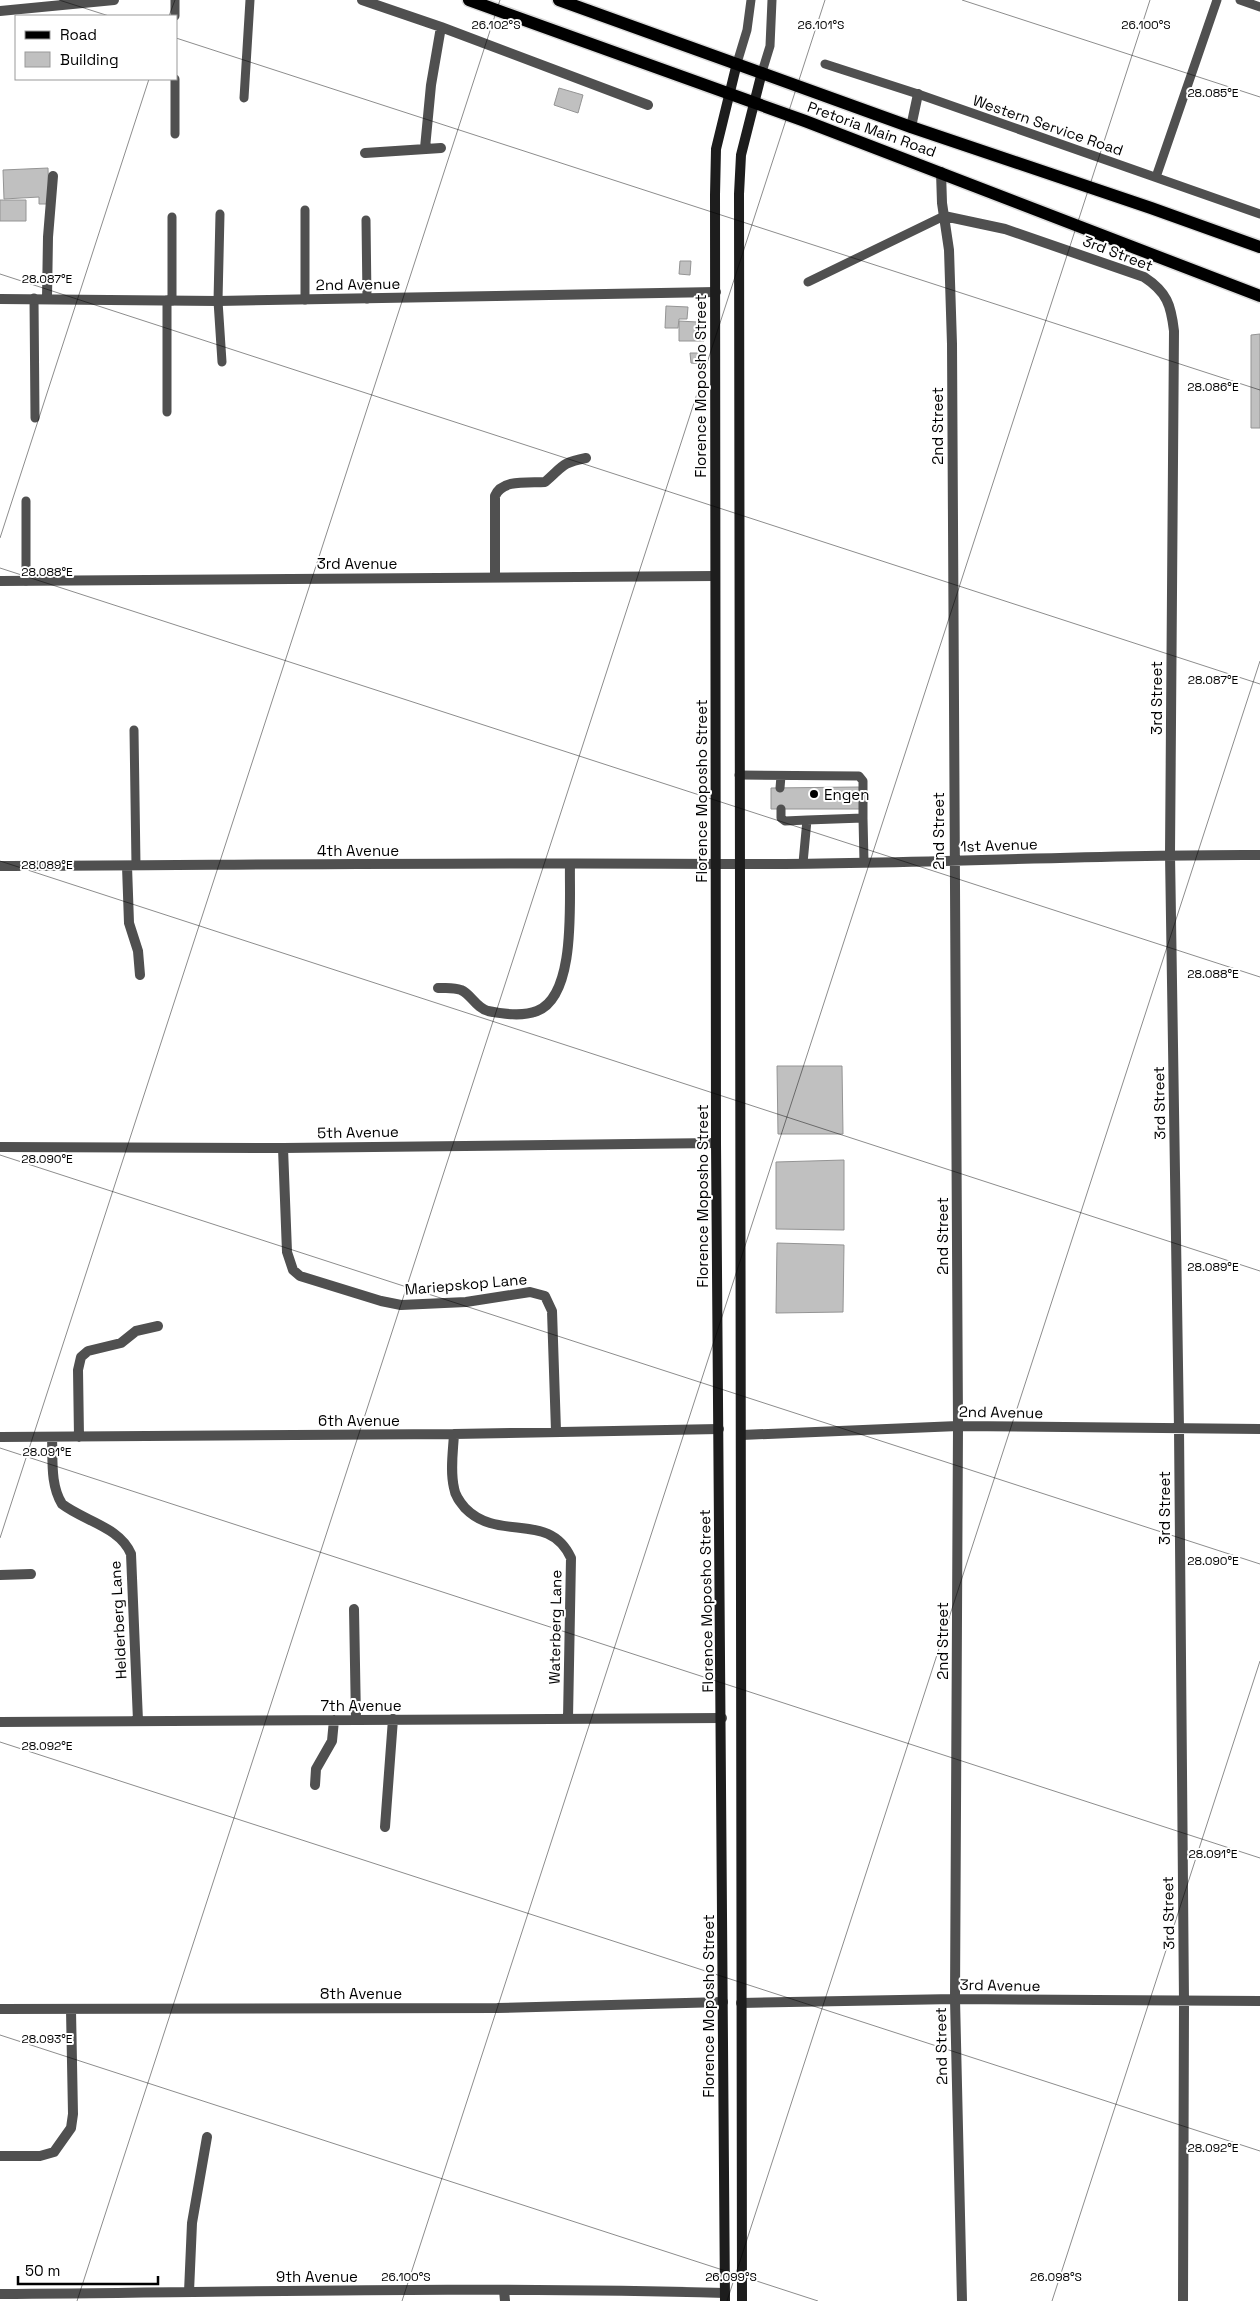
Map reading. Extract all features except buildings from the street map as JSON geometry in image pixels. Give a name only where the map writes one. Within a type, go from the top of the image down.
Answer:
[{"type":"main road","name":"Pretoria Main Road","points":[[469,0],[730,93],[941,172],[1260,296]]},
{"type":"main road","name":"Pretoria Main Road","points":[[559,0],[911,127],[1260,247]]},
{"type":"street","points":[[0,11],[114,0]]},
{"type":"street","points":[[362,0],[441,27],[648,105]]},
{"type":"street","points":[[425,148],[431,85],[441,27]]},
{"type":"street","name":"Florence Moposho Street","points":[[725,2297],[722,1718],[716,1143],[716,150],[736,63]]},
{"type":"street","points":[[742,2301],[739,194],[741,155],[762,72]]},
{"type":"street","points":[[911,127],[918,94]]},
{"type":"street","points":[[365,153],[442,148]]},
{"type":"street","name":"2nd Street","points":[[941,172],[944,216],[949,250],[952,344],[958,1426],[955,1999],[962,2301]]},
{"type":"street","points":[[47,298],[48,237],[53,176]]},
{"type":"street","name":"3rd Street","points":[[944,216],[1005,229],[1144,277],[1157,285],[1167,299],[1174,331],[1170,854],[1184,2002],[1183,2301]]},
{"type":"street","name":"2nd Avenue","points":[[0,299],[218,301],[716,292]]},
{"type":"street","points":[[495,578],[495,496],[498,490],[505,484],[545,482],[558,468],[568,461],[586,458]]},
{"type":"street","name":"3rd Avenue","points":[[0,581],[715,576]]},
{"type":"street","name":"1st Avenue","points":[[716,863],[954,861],[1170,854],[1260,855]]},
{"type":"street","name":"4th Avenue","points":[[0,866],[716,863]]},
{"type":"street","points":[[438,988],[463,991],[485,1010],[522,1015],[539,1011],[558,989],[568,958],[570,864]]},
{"type":"street","points":[[132,866],[129,923],[138,951],[140,975]]},
{"type":"street","name":"5th Avenue","points":[[0,1147],[283,1148],[716,1143]]},
{"type":"street","name":"Mariepskop Lane","points":[[283,1148],[287,1252],[293,1270],[300,1276],[381,1301],[401,1305],[466,1302],[530,1292],[545,1296],[552,1311],[556,1431]]},
{"type":"street","points":[[80,1437],[78,1370],[81,1357],[88,1351],[121,1343],[136,1331],[158,1326]]},
{"type":"street","name":"2nd Avenue","points":[[742,1435],[958,1426],[1260,1429]]},
{"type":"street","name":"6th Avenue","points":[[0,1437],[454,1434],[719,1429]]},
{"type":"street","name":"Waterberg Lane","points":[[454,1434],[452,1478],[454,1491],[467,1510],[487,1524],[551,1534],[566,1547],[571,1558],[568,1718]]},
{"type":"street","name":"Helderberg Lane","points":[[52,1437],[53,1481],[56,1495],[62,1504],[120,1538],[128,1546],[131,1554],[138,1721]]},
{"type":"street","points":[[0,1575],[31,1574]]},
{"type":"street","points":[[354,1609],[356,1720]]},
{"type":"street","name":"7th Avenue","points":[[0,1722],[722,1718]]},
{"type":"street","points":[[385,1827],[393,1719]]},
{"type":"street","points":[[314,1784],[316,1768],[332,1741],[334,1720]]},
{"type":"street","name":"3rd Avenue","points":[[741,2003],[955,1999],[1260,2001]]},
{"type":"street","name":"8th Avenue","points":[[0,2009],[498,2008],[723,2002]]},
{"type":"street","points":[[0,2156],[40,2156],[50,2154],[54,2152],[71,2128],[73,2114],[71,2010]]},
{"type":"street","points":[[189,2292],[192,2223],[207,2137]]},
{"type":"street","points":[[504,2290],[505,2301]]},
{"type":"street","name":"9th Avenue","points":[[0,2294],[615,2290],[725,2297]]},
{"type":"lane","points":[[176,0],[176,15]]},
{"type":"lane","points":[[244,98],[250,0]]},
{"type":"lane","points":[[736,63],[747,30],[751,0]]},
{"type":"lane","points":[[762,72],[770,46],[772,0]]},
{"type":"lane","points":[[1156,177],[1217,0]]},
{"type":"lane","points":[[1240,0],[1260,7]]},
{"type":"lane","name":"Western Service Road","points":[[825,64],[918,94],[1260,214]]},
{"type":"lane","points":[[175,80],[175,134]]},
{"type":"lane","points":[[305,210],[305,300]]},
{"type":"lane","points":[[220,214],[218,301],[222,362]]},
{"type":"lane","points":[[808,282],[944,216]]},
{"type":"lane","points":[[167,412],[172,217]]},
{"type":"lane","points":[[366,220],[367,298]]},
{"type":"lane","points":[[34,298],[34,418]]},
{"type":"lane","points":[[26,501],[26,581]]},
{"type":"lane","points":[[132,866],[134,730]]},
{"type":"lane","points":[[739,775],[859,776],[863,781],[864,862]]},
{"type":"lane","points":[[780,788],[781,776]]},
{"type":"lane","points":[[781,809],[781,818],[785,821],[863,818]]},
{"type":"lane","points":[[804,863],[807,820]]},
{"type":"place","name":"Engen","points":[[814,794]]}]
